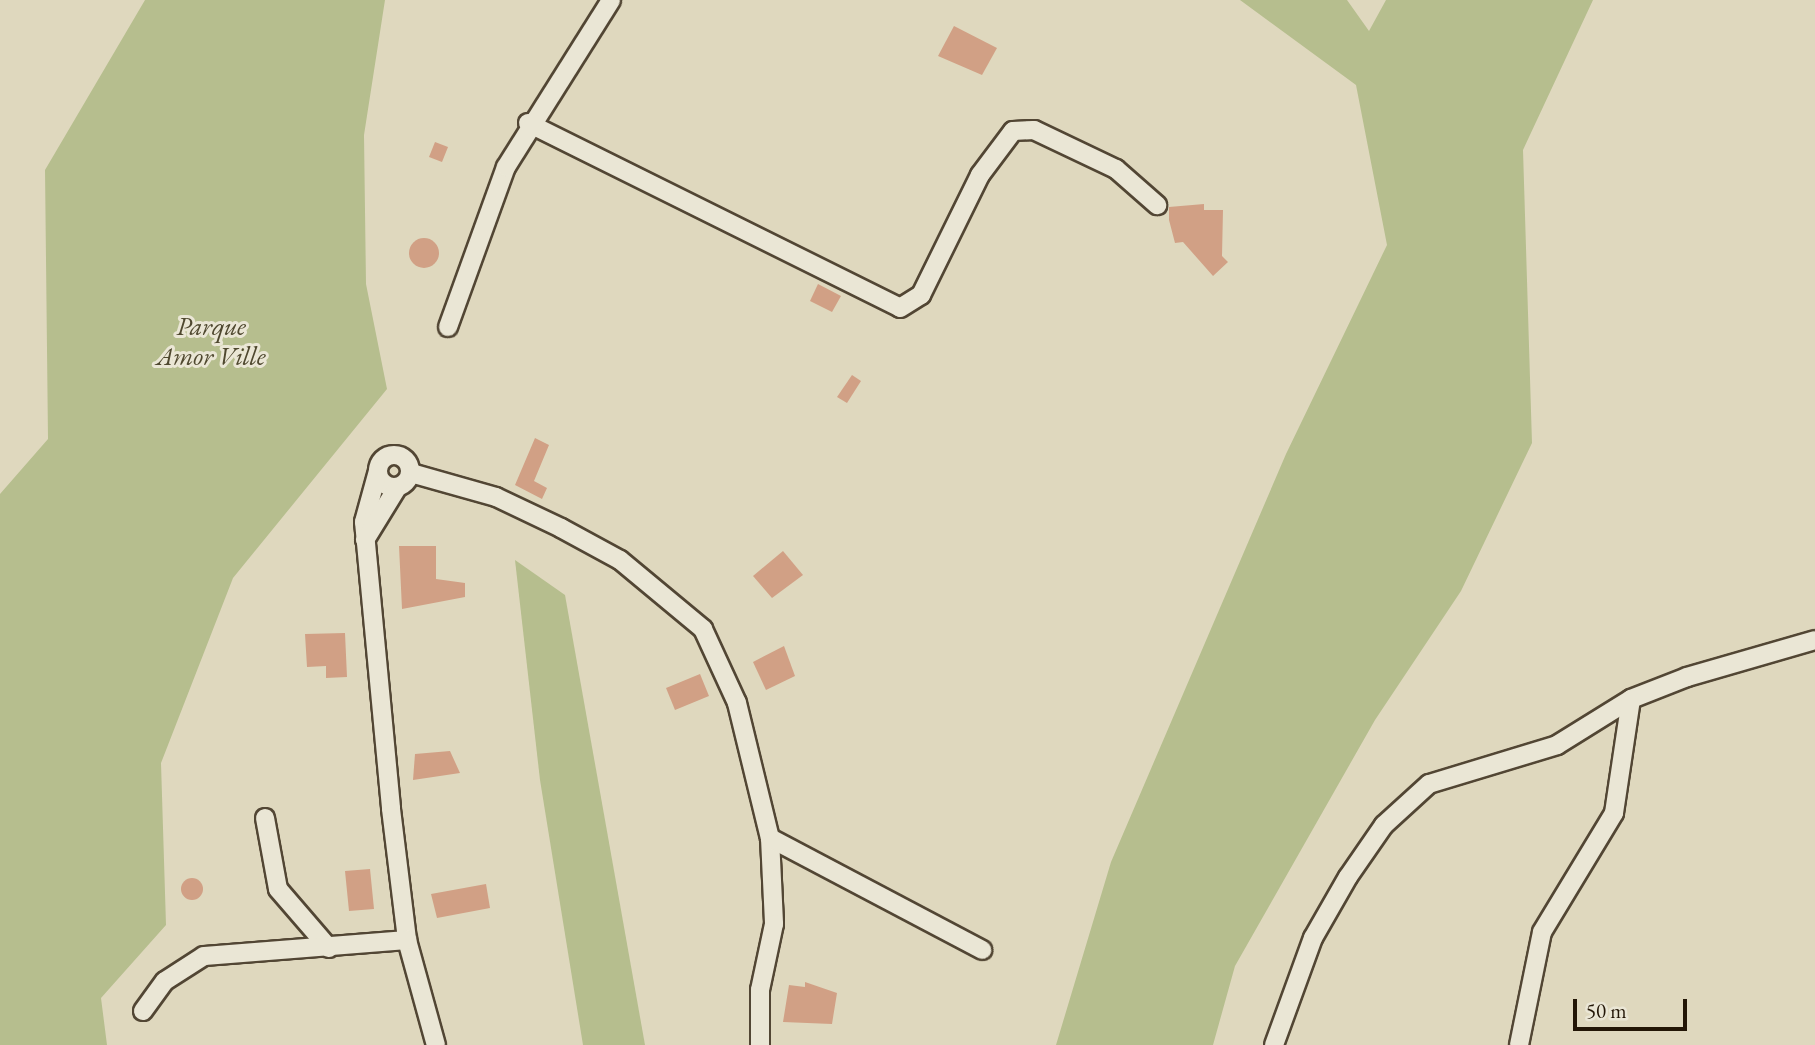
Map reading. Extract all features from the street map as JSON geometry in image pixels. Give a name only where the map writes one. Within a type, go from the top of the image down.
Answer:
[{"type":"street","points":[[447,327],[528,123],[611,0]]},
{"type":"street","points":[[528,123],[900,308],[921,295],[980,175],[1013,131],[1034,130],[1116,169],[1157,205]]},
{"type":"street","points":[[436,1045],[407,940],[365,540],[365,508],[378,471],[396,455],[411,473],[496,498],[561,528],[629,566],[703,629],[737,702],[770,838],[774,924],[760,990],[760,1045]]},
{"type":"street","points":[[378,471],[384,484],[397,488]]},
{"type":"street","points":[[365,540],[397,488],[411,473]]},
{"type":"street","points":[[1274,1045],[1313,938],[1348,877],[1408,800],[1468,769],[1557,745],[1631,699],[1815,640]]},
{"type":"street","points":[[1519,1045],[1542,932],[1614,813],[1631,699]]},
{"type":"street","points":[[265,818],[278,889],[329,948]]},
{"type":"street","points":[[770,838],[982,950]]},
{"type":"street","points":[[143,1011],[165,981],[204,956],[407,940]]},
{"type":"green space","name":"Parque Amor Ville","points":[[145,0],[385,0],[364,135],[366,284],[387,389],[233,578],[161,763],[166,925],[101,998],[107,1045],[0,1045],[0,494],[48,439],[45,170]]},
{"type":"green space","points":[[1240,0],[1347,0],[1369,31],[1386,0],[1593,0],[1523,150],[1532,443],[1461,591],[1375,720],[1235,966],[1213,1045],[1056,1045],[1111,862],[1286,454],[1387,245],[1356,85]]},
{"type":"green space","points":[[515,560],[565,595],[645,1045],[583,1045],[540,780]]},
{"type":"building","points":[[954,26],[997,48],[982,75],[938,56]]},
{"type":"building","points":[[435,142],[448,147],[442,162],[429,157]]},
{"type":"building","points":[[1204,204],[1204,210],[1223,210],[1222,256],[1228,262],[1213,276],[1183,242],[1175,243],[1169,220],[1169,207]]},
{"type":"building","points":[[424,238],[435,242],[439,253],[435,264],[424,268],[413,264],[409,253],[413,242]]},
{"type":"building","points":[[818,284],[841,296],[832,312],[810,301]]},
{"type":"building","points":[[852,375],[861,381],[847,403],[837,397]]},
{"type":"building","points":[[535,438],[549,445],[534,481],[547,488],[542,499],[515,485]]},
{"type":"building","points":[[399,546],[436,546],[436,579],[465,583],[465,597],[402,609]]},
{"type":"building","points":[[783,551],[803,575],[772,598],[753,576]]},
{"type":"building","points":[[345,633],[347,677],[326,678],[326,666],[307,667],[305,634]]},
{"type":"building","points":[[784,646],[795,676],[766,690],[753,662]]},
{"type":"building","points":[[700,674],[709,696],[675,710],[666,688]]},
{"type":"building","points":[[450,751],[460,773],[413,780],[415,754]]},
{"type":"building","points":[[370,869],[374,909],[349,911],[345,871]]},
{"type":"building","points":[[192,878],[200,881],[203,889],[200,897],[192,900],[184,897],[181,889],[184,881]]},
{"type":"building","points":[[486,884],[490,908],[437,918],[431,894]]},
{"type":"building","points":[[805,982],[837,993],[832,1024],[783,1022],[789,985],[805,987]]}]
